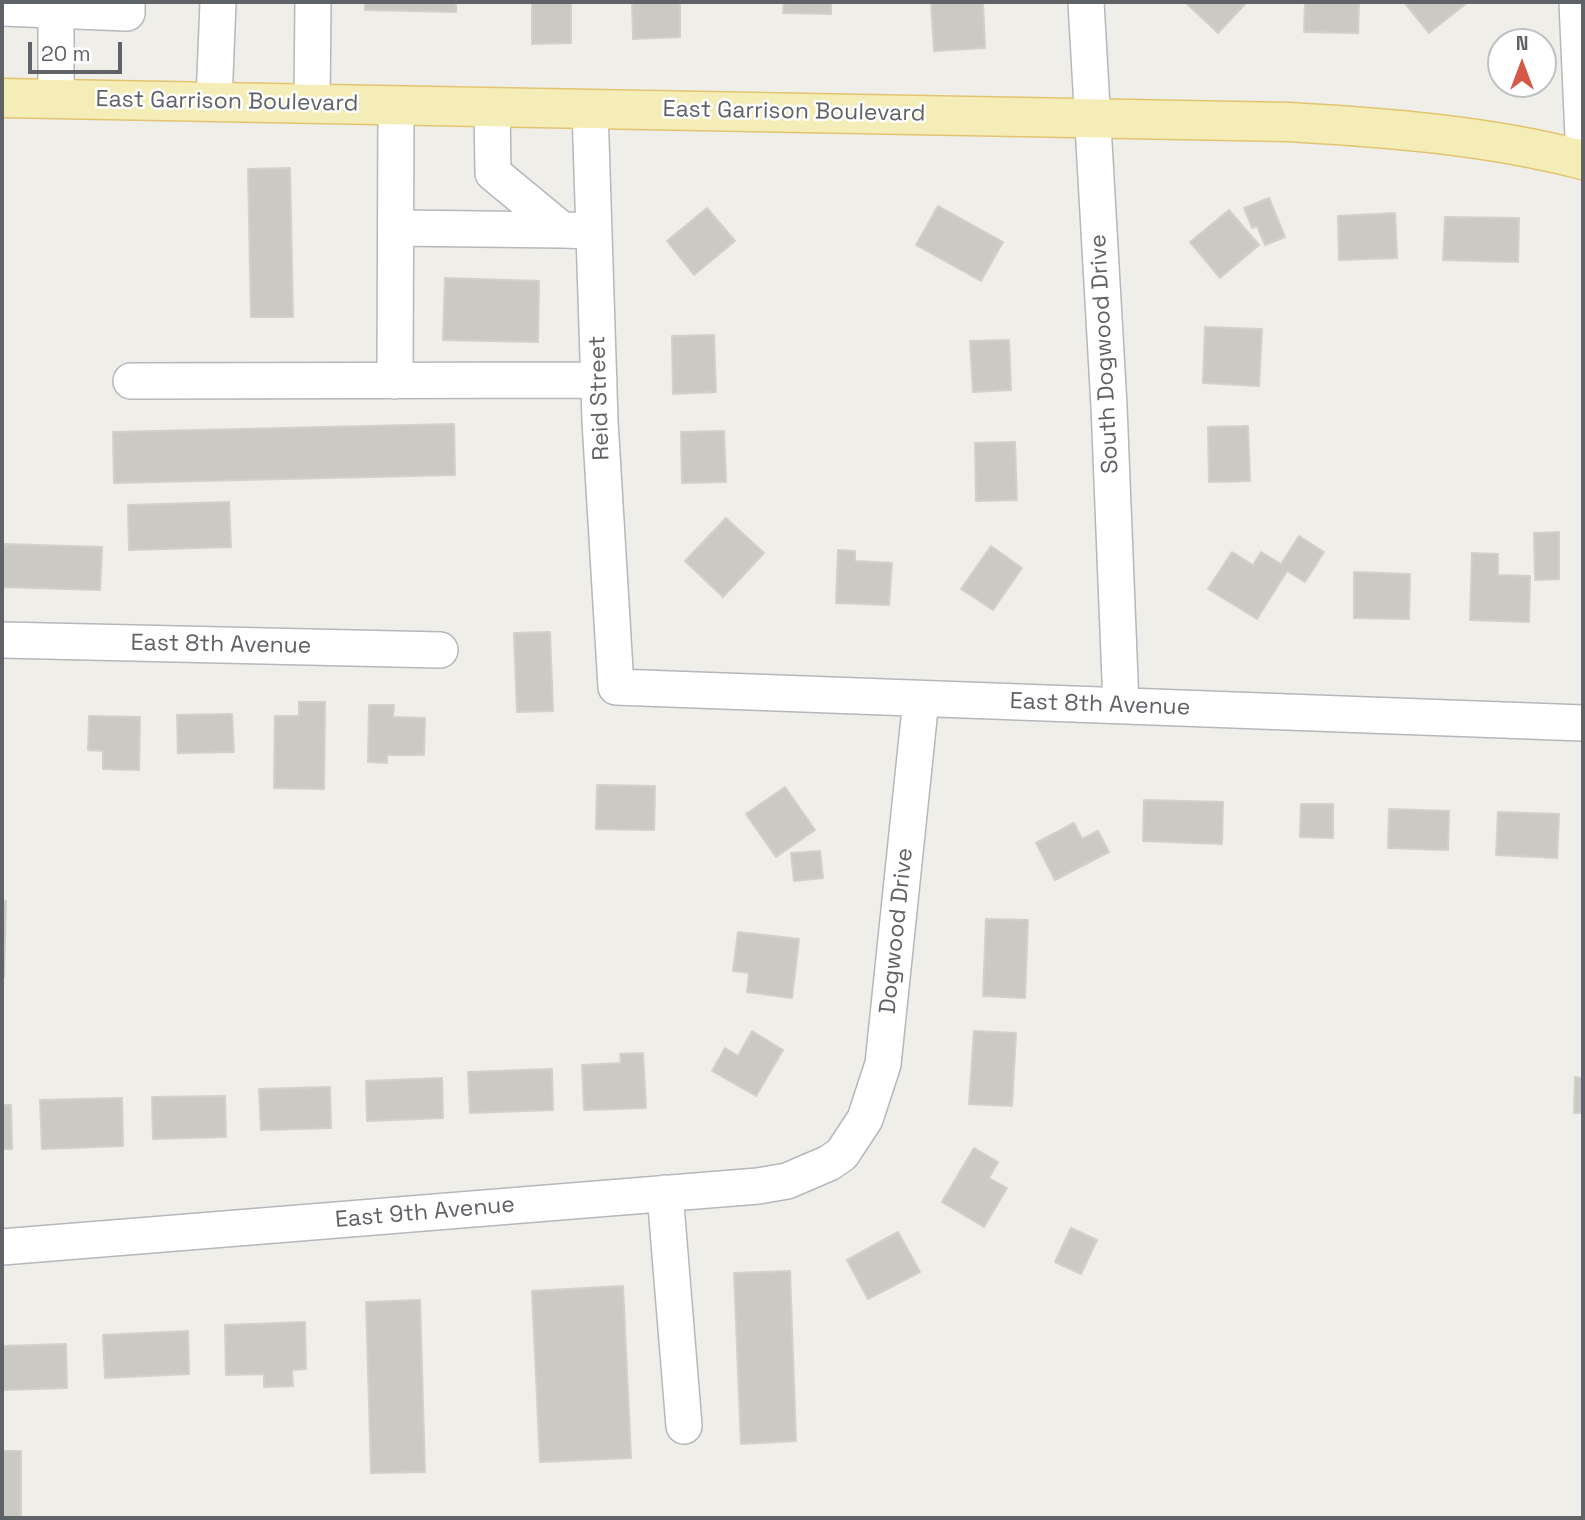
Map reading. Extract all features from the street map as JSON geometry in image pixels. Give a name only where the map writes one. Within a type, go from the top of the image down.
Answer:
[{"type":"main road","name":"East Garrison Boulevard","points":[[2,98],[1289,122],[1430,131],[1496,140],[1583,160]]},
{"type":"street","points":[[2,8],[127,13],[127,2]]},
{"type":"street","points":[[214,101],[218,2]]},
{"type":"street","points":[[312,103],[313,2]]},
{"type":"street","name":"South Dogwood Drive","points":[[1086,2],[1109,406],[1121,705]]},
{"type":"street","points":[[1577,2],[1583,137]]},
{"type":"street","points":[[56,10],[56,99]]},
{"type":"street","points":[[395,381],[396,104]]},
{"type":"street","points":[[492,107],[493,173],[578,231]]},
{"type":"street","name":"Reid Street","points":[[590,109],[578,231],[599,380],[616,687]]},
{"type":"street","points":[[396,228],[578,231]]},
{"type":"street","points":[[131,381],[599,380]]},
{"type":"street","name":"East 8th Avenue","points":[[2,640],[440,650]]},
{"type":"street","name":"East 8th Avenue","points":[[616,687],[1583,723]]},
{"type":"street","name":"Dogwood Drive","points":[[842,1154],[865,1119],[883,1064],[921,699]]},
{"type":"street","name":"East 9th Avenue","points":[[2,1247],[787,1181],[842,1154]]},
{"type":"street","points":[[665,1193],[684,1426]]},
{"type":"building","points":[[365,2],[456,2],[456,12],[365,10]]},
{"type":"building","points":[[532,2],[571,2],[571,43],[532,44]]},
{"type":"building","points":[[632,2],[680,2],[680,37],[633,39]]},
{"type":"building","points":[[784,2],[831,2],[831,14],[783,13]]},
{"type":"building","points":[[931,2],[983,2],[985,48],[934,51]]},
{"type":"building","points":[[1185,2],[1247,2],[1218,33]]},
{"type":"building","points":[[1305,2],[1359,2],[1358,33],[1304,32]]},
{"type":"building","points":[[1404,2],[1468,2],[1429,33]]},
{"type":"building","points":[[290,168],[293,317],[251,317],[248,169]]},
{"type":"building","points":[[1269,198],[1285,237],[1265,245],[1257,226],[1252,228],[1244,208]]},
{"type":"building","points":[[938,206],[1003,242],[981,281],[916,245]]},
{"type":"building","points":[[707,208],[735,241],[694,275],[667,241]]},
{"type":"building","points":[[1229,210],[1259,245],[1220,278],[1190,242]]},
{"type":"building","points":[[1395,213],[1397,258],[1339,260],[1338,216]]},
{"type":"building","points":[[1445,217],[1519,218],[1518,262],[1443,260]]},
{"type":"building","points":[[445,278],[539,281],[538,342],[443,340]]},
{"type":"building","points":[[1205,327],[1262,329],[1259,386],[1203,383]]},
{"type":"building","points":[[714,335],[716,392],[673,394],[672,336]]},
{"type":"building","points":[[1009,340],[1011,390],[973,392],[970,341]]},
{"type":"building","points":[[454,424],[455,475],[114,483],[113,432]]},
{"type":"building","points":[[1248,426],[1250,481],[1209,482],[1208,427]]},
{"type":"building","points":[[724,431],[726,482],[682,483],[681,432]]},
{"type":"building","points":[[1015,442],[1017,500],[976,501],[975,443]]},
{"type":"building","points":[[229,502],[231,547],[129,550],[128,505]]},
{"type":"building","points":[[726,518],[764,553],[723,597],[685,561]]},
{"type":"building","points":[[1559,532],[1559,579],[1535,580],[1534,533]]},
{"type":"building","points":[[1299,536],[1324,552],[1305,582],[1287,571],[1257,619],[1208,589],[1232,552],[1253,565],[1261,552],[1281,564]]},
{"type":"building","points":[[2,544],[102,547],[100,590],[2,587]]},
{"type":"building","points":[[991,546],[1022,568],[993,610],[961,589]]},
{"type":"building","points":[[838,550],[855,551],[855,561],[892,563],[889,605],[836,603]]},
{"type":"building","points":[[1472,553],[1498,554],[1498,575],[1530,576],[1529,622],[1470,620]]},
{"type":"building","points":[[1354,572],[1410,574],[1409,619],[1354,618]]},
{"type":"building","points":[[550,632],[553,711],[517,712],[514,633]]},
{"type":"building","points":[[299,702],[325,702],[324,789],[274,788],[275,716],[299,716]]},
{"type":"building","points":[[369,705],[394,705],[393,717],[425,718],[424,755],[387,755],[387,763],[368,762]]},
{"type":"building","points":[[232,714],[234,752],[178,753],[177,715]]},
{"type":"building","points":[[89,716],[140,717],[139,770],[103,769],[103,751],[88,750]]},
{"type":"building","points":[[597,785],[655,786],[654,830],[596,829]]},
{"type":"building","points":[[785,787],[815,830],[776,857],[746,814]]},
{"type":"building","points":[[1144,800],[1223,802],[1222,844],[1143,841]]},
{"type":"building","points":[[1301,804],[1333,804],[1333,838],[1300,837]]},
{"type":"building","points":[[1389,809],[1449,811],[1448,850],[1388,848]]},
{"type":"building","points":[[1498,812],[1559,814],[1557,858],[1496,855]]},
{"type":"building","points":[[1074,823],[1082,839],[1098,831],[1109,852],[1055,880],[1036,843]]},
{"type":"building","points":[[820,851],[823,878],[794,881],[791,853]]},
{"type":"building","points":[[2,901],[6,901],[4,977],[2,977]]},
{"type":"building","points":[[986,919],[1028,920],[1025,998],[983,996]]},
{"type":"building","points":[[738,932],[799,939],[792,998],[747,992],[749,973],[733,971]]},
{"type":"building","points":[[752,1031],[783,1050],[756,1096],[712,1071],[725,1048],[738,1056]]},
{"type":"building","points":[[974,1031],[1016,1033],[1012,1106],[969,1104]]},
{"type":"building","points":[[643,1053],[646,1108],[584,1110],[582,1065],[621,1063],[620,1054]]},
{"type":"building","points":[[552,1069],[553,1110],[470,1113],[468,1072]]},
{"type":"building","points":[[1575,1077],[1583,1078],[1583,1113],[1574,1113]]},
{"type":"building","points":[[442,1078],[443,1118],[367,1121],[366,1081]]},
{"type":"building","points":[[330,1087],[331,1128],[261,1130],[259,1089]]},
{"type":"building","points":[[225,1096],[226,1137],[153,1139],[152,1097]]},
{"type":"building","points":[[122,1098],[123,1146],[42,1149],[40,1100]]},
{"type":"building","points":[[2,1105],[11,1105],[12,1149],[2,1149]]},
{"type":"building","points":[[974,1148],[998,1162],[989,1178],[1007,1188],[984,1227],[942,1202]]},
{"type":"building","points":[[1071,1228],[1097,1240],[1081,1274],[1055,1262]]},
{"type":"building","points":[[898,1232],[920,1272],[868,1299],[847,1260]]},
{"type":"building","points":[[790,1271],[796,1441],[741,1444],[734,1273]]},
{"type":"building","points":[[623,1286],[631,1458],[540,1462],[532,1291]]},
{"type":"building","points":[[420,1300],[425,1472],[371,1473],[366,1302]]},
{"type":"building","points":[[305,1322],[306,1369],[292,1370],[293,1386],[264,1387],[264,1374],[226,1375],[225,1325]]},
{"type":"building","points":[[188,1331],[189,1374],[105,1378],[103,1335]]},
{"type":"building","points":[[66,1344],[67,1388],[2,1390],[2,1346]]},
{"type":"building","points":[[2,1451],[21,1451],[21,1518],[2,1518]]}]
